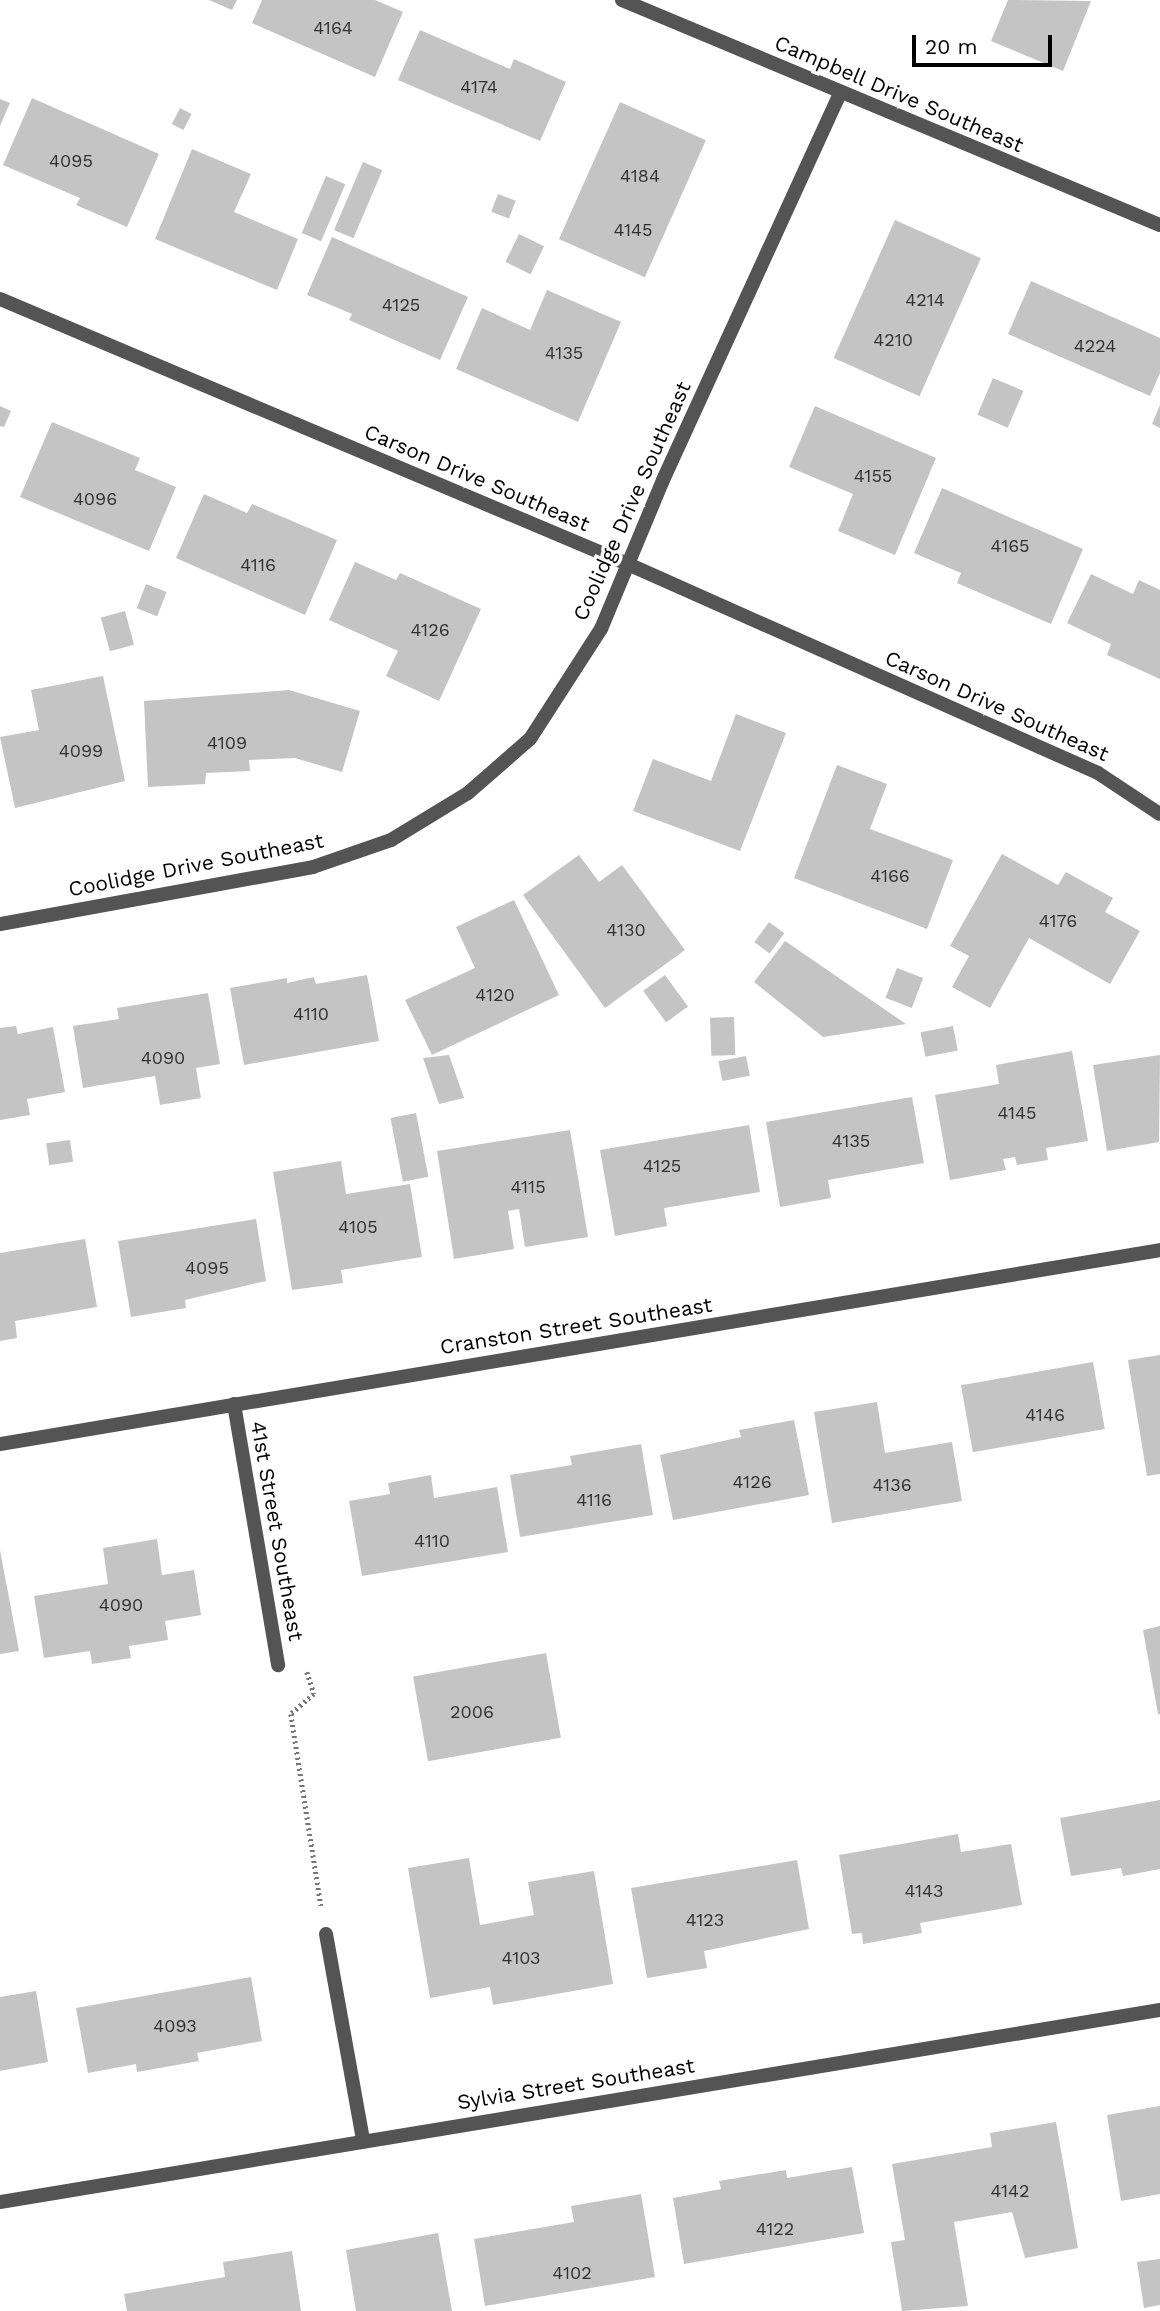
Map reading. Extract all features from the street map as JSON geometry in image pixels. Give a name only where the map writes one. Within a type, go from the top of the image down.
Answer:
[{"type":"street","name":"Campbell Drive Southeast","points":[[622,0],[840,94],[1160,225]]},
{"type":"street","name":"Coolidge Drive Southeast","points":[[0,923],[313,867],[391,841],[468,793],[530,739],[601,629],[630,565],[663,480],[840,94]]},
{"type":"street","name":"Carson Drive Southeast","points":[[0,299],[630,565],[1098,773],[1160,814]]},
{"type":"street","name":"Cranston Street Southeast","points":[[0,1444],[1160,1250]]},
{"type":"street","name":"41st Street Southeast","points":[[234,1404],[278,1665]]},
{"type":"street","points":[[326,1934],[363,2140]]},
{"type":"street","name":"Sylvia Street Southeast","points":[[0,2202],[1160,2010]]},
{"type":"path","points":[[290,1714],[326,1934]]},
{"type":"building","points":[[209,0],[237,0],[232,10]]},
{"type":"building","points":[[262,0],[375,0],[403,12],[375,77],[252,23]]},
{"type":"building","points":[[1008,0],[1091,1],[1063,71],[991,41]]},
{"type":"building","points":[[420,30],[510,69],[514,59],[566,82],[540,141],[398,80]]},
{"type":"building","points":[[32,98],[159,154],[127,227],[76,205],[80,198],[3,165]]},
{"type":"building","points":[[0,99],[10,103],[0,126]]},
{"type":"building","points":[[620,102],[706,140],[645,277],[559,239]]},
{"type":"building","points":[[180,108],[192,114],[183,130],[172,124]]},
{"type":"building","points":[[192,149],[251,174],[234,212],[298,239],[277,290],[155,239]]},
{"type":"building","points":[[363,162],[382,170],[353,238],[334,230]]},
{"type":"building","points":[[326,176],[345,184],[321,241],[302,233]]},
{"type":"building","points":[[498,194],[516,201],[509,219],[491,212]]},
{"type":"building","points":[[895,220],[981,258],[919,396],[834,358]]},
{"type":"building","points":[[519,234],[544,246],[531,274],[505,262]]},
{"type":"building","points":[[332,237],[468,297],[440,360],[349,320],[352,314],[307,295]]},
{"type":"building","points":[[1031,281],[1160,338],[1160,373],[1150,396],[1008,334]]},
{"type":"building","points":[[547,290],[621,322],[578,422],[456,369],[482,308],[530,330]]},
{"type":"building","points":[[993,378],[1023,391],[1008,428],[977,415]]},
{"type":"building","points":[[1160,405],[1160,428],[1152,424]]},
{"type":"building","points":[[0,406],[11,411],[4,427],[0,426]]},
{"type":"building","points":[[815,406],[936,458],[895,555],[838,531],[853,494],[789,467]]},
{"type":"building","points":[[52,422],[140,458],[135,470],[176,487],[149,551],[20,497]]},
{"type":"building","points":[[942,488],[1083,549],[1051,624],[957,583],[961,573],[914,553]]},
{"type":"building","points":[[204,494],[247,513],[252,504],[337,540],[305,615],[176,558]]},
{"type":"building","points":[[355,562],[396,580],[400,573],[481,609],[439,701],[386,676],[398,651],[329,620]]},
{"type":"building","points":[[1091,574],[1133,594],[1139,580],[1160,590],[1160,679],[1107,655],[1111,644],[1067,623]]},
{"type":"building","points":[[146,584],[167,592],[157,616],[137,608]]},
{"type":"building","points":[[125,611],[134,645],[110,651],[101,617]]},
{"type":"building","points":[[103,676],[125,781],[15,808],[0,737],[39,730],[31,690]]},
{"type":"building","points":[[289,690],[360,711],[342,772],[295,758],[249,760],[250,771],[206,773],[205,784],[148,787],[144,701]]},
{"type":"building","points":[[736,714],[786,733],[740,851],[633,811],[653,759],[711,781]]},
{"type":"building","points":[[837,765],[887,784],[870,829],[953,860],[927,929],[794,878]]},
{"type":"building","points":[[1002,854],[1058,885],[1066,872],[1113,898],[1105,912],[1140,931],[1110,984],[1029,938],[990,1008],[952,987],[969,956],[950,946]]},
{"type":"building","points":[[579,855],[599,882],[622,865],[685,950],[605,1008],[523,895]]},
{"type":"building","points":[[514,900],[559,995],[432,1055],[405,1000],[475,968],[456,927]]},
{"type":"building","points":[[769,922],[784,933],[770,953],[754,942]]},
{"type":"building","points":[[785,941],[906,1024],[823,1037],[754,982]]},
{"type":"building","points":[[897,968],[923,978],[912,1008],[886,998]]},
{"type":"building","points":[[367,975],[379,1041],[244,1065],[230,988],[287,978],[287,983],[314,977],[316,984]]},
{"type":"building","points":[[665,975],[688,1007],[666,1022],[643,991]]},
{"type":"building","points":[[208,993],[220,1064],[196,1068],[201,1098],[160,1105],[155,1076],[83,1088],[73,1026],[119,1019],[117,1008]]},
{"type":"building","points":[[734,1017],[735,1055],[711,1056],[710,1018]]},
{"type":"building","points":[[16,1026],[18,1034],[53,1027],[65,1092],[27,1099],[30,1115],[0,1120],[0,1028]]},
{"type":"building","points":[[953,1026],[958,1051],[925,1057],[921,1032]]},
{"type":"building","points":[[1072,1051],[1088,1141],[1046,1148],[1048,1160],[1017,1165],[1015,1157],[1003,1159],[1006,1170],[950,1180],[935,1095],[999,1084],[996,1065]]},
{"type":"building","points":[[449,1055],[464,1098],[439,1104],[423,1058]]},
{"type":"building","points":[[1160,1055],[1159,1142],[1107,1151],[1093,1065]]},
{"type":"building","points":[[746,1056],[750,1076],[722,1081],[719,1061]]},
{"type":"building","points":[[912,1097],[924,1163],[828,1180],[831,1198],[780,1207],[766,1122]]},
{"type":"building","points":[[416,1113],[428,1177],[403,1182],[390,1118]]},
{"type":"building","points":[[749,1125],[760,1192],[664,1208],[667,1226],[615,1236],[600,1150]]},
{"type":"building","points":[[570,1130],[588,1237],[525,1247],[519,1209],[508,1211],[514,1249],[454,1259],[437,1151]]},
{"type":"building","points":[[70,1140],[73,1162],[49,1165],[46,1143]]},
{"type":"building","points":[[341,1161],[346,1194],[410,1184],[422,1257],[341,1270],[343,1283],[292,1290],[273,1172]]},
{"type":"building","points":[[256,1219],[266,1281],[185,1300],[186,1308],[131,1317],[118,1241]]},
{"type":"building","points":[[85,1239],[97,1307],[15,1321],[17,1338],[0,1341],[0,1253]]},
{"type":"building","points":[[1160,1355],[1160,1474],[1147,1476],[1128,1360]]},
{"type":"building","points":[[1093,1362],[1105,1429],[973,1452],[961,1385]]},
{"type":"building","points":[[877,1402],[885,1453],[952,1442],[962,1501],[832,1523],[814,1412]]},
{"type":"building","points":[[794,1420],[809,1495],[673,1520],[660,1455],[741,1437],[739,1430]]},
{"type":"building","points":[[641,1444],[653,1515],[520,1537],[510,1475],[572,1465],[570,1456]]},
{"type":"building","points":[[431,1475],[434,1498],[497,1487],[508,1552],[362,1576],[349,1501],[390,1494],[388,1483]]},
{"type":"building","points":[[157,1539],[162,1575],[194,1570],[201,1615],[165,1621],[168,1640],[129,1646],[131,1658],[92,1664],[90,1651],[44,1658],[34,1596],[108,1584],[103,1548]]},
{"type":"building","points":[[0,1550],[19,1651],[0,1654]]},
{"type":"building","points":[[1160,1626],[1160,1714],[1158,1714],[1143,1630]]},
{"type":"building","points":[[546,1653],[561,1738],[428,1761],[413,1676]]},
{"type":"building","points":[[1160,1800],[1160,1869],[1123,1876],[1121,1868],[1071,1876],[1060,1818]]},
{"type":"building","points":[[958,1834],[961,1852],[1011,1844],[1022,1905],[920,1923],[922,1933],[863,1944],[862,1933],[852,1934],[839,1855]]},
{"type":"building","points":[[469,1858],[480,1925],[534,1915],[528,1882],[594,1871],[613,1984],[493,2005],[490,1987],[430,1998],[408,1868]]},
{"type":"building","points":[[797,1860],[809,1929],[704,1951],[707,1968],[647,1978],[631,1888]]},
{"type":"building","points":[[251,1977],[262,2041],[197,2053],[199,2061],[137,2072],[136,2064],[88,2073],[76,2008]]},
{"type":"building","points":[[36,1991],[48,2062],[0,2071],[0,1997]]},
{"type":"building","points":[[1160,2106],[1160,2194],[1121,2201],[1107,2115]]},
{"type":"building","points":[[1056,2122],[1078,2248],[1025,2258],[1012,2212],[954,2222],[968,2306],[902,2311],[891,2242],[905,2240],[892,2164],[992,2147],[990,2133]]},
{"type":"building","points":[[852,2167],[864,2233],[684,2264],[673,2198],[721,2189],[719,2181],[786,2170],[787,2178]]},
{"type":"building","points":[[641,2194],[655,2277],[485,2306],[474,2239],[574,2222],[571,2206]]},
{"type":"building","points":[[438,2233],[452,2311],[356,2311],[346,2250]]},
{"type":"building","points":[[292,2251],[301,2311],[127,2311],[124,2294],[225,2277],[223,2262]]},
{"type":"building","points":[[1160,2259],[1160,2305],[1144,2308],[1137,2262]]}]
